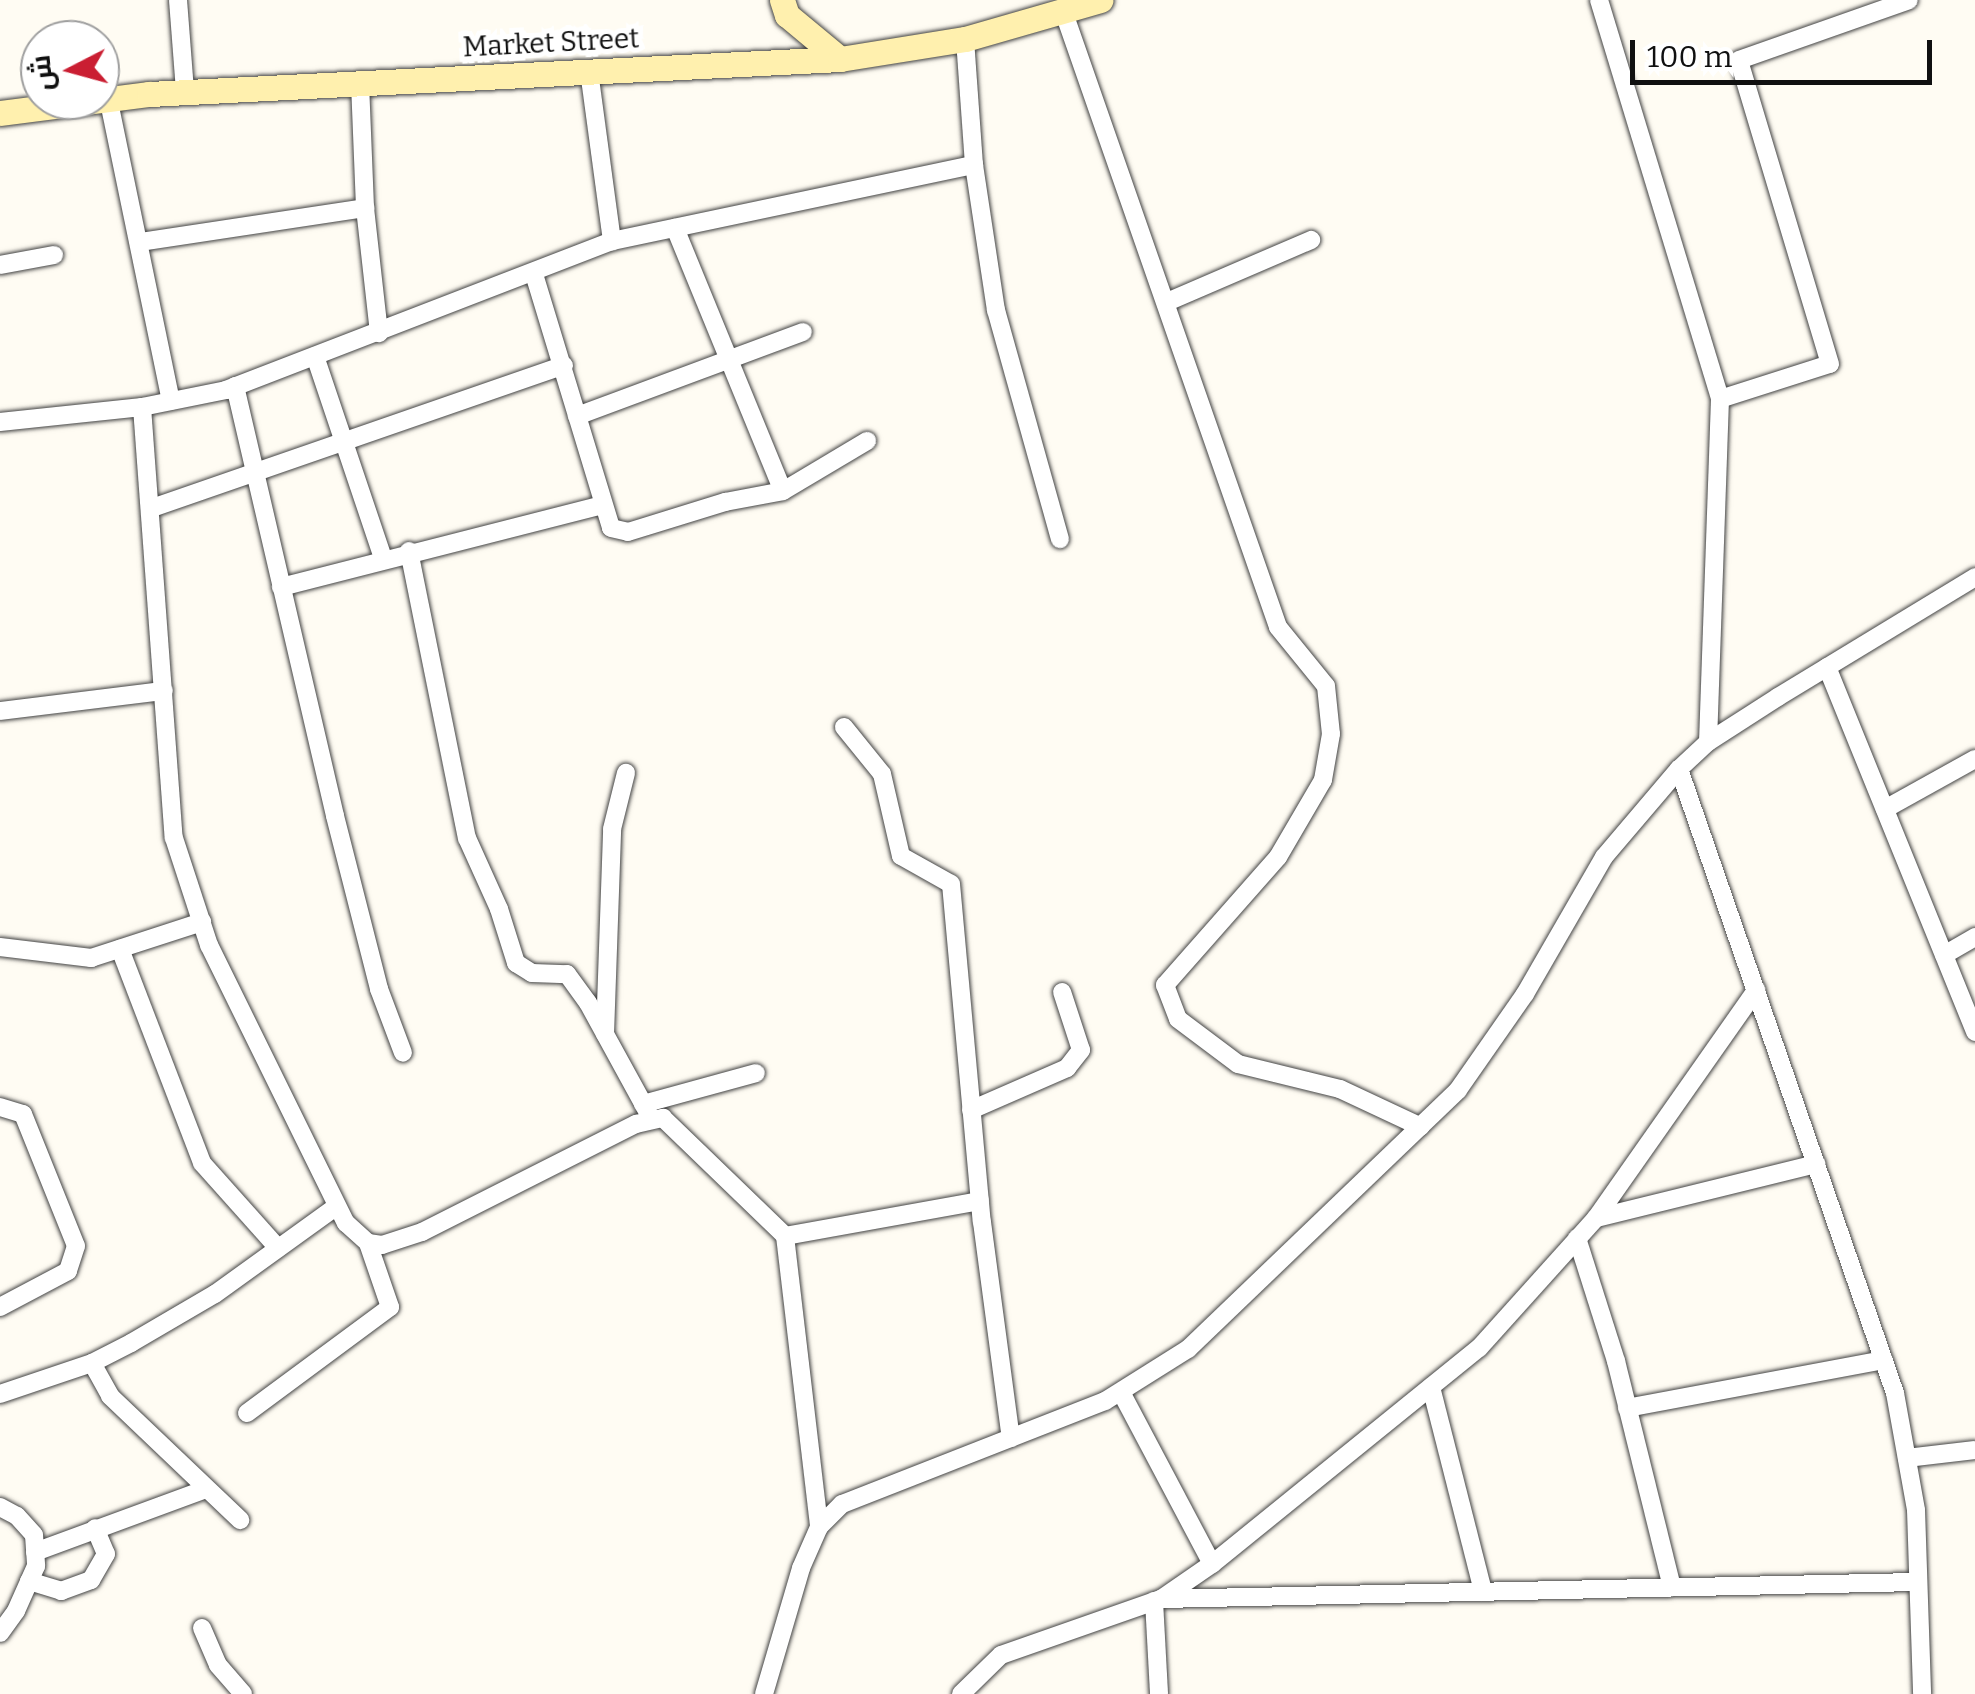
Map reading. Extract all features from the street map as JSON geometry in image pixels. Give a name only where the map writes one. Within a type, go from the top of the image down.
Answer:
[{"type":"street","points":[[178,0],[185,92]]},
{"type":"street","points":[[782,0],[787,15],[840,59]]},
{"type":"street","name":"Market Street","points":[[120,101],[185,92],[840,59],[966,39],[1100,0]]},
{"type":"street","points":[[1599,0],[1720,400],[1708,742]]},
{"type":"street","points":[[1720,400],[1830,364],[1738,60],[1909,0]]},
{"type":"street","points":[[1064,13],[1278,626],[1326,686],[1331,734],[1323,780],[1278,857],[1165,985],[1178,1019],[1238,1064],[1340,1089],[1420,1126]]},
{"type":"street","points":[[966,39],[974,165],[996,310],[1060,539]]},
{"type":"street","points":[[588,71],[612,241]]},
{"type":"street","points":[[360,83],[365,208],[380,333]]},
{"type":"street","points":[[113,120],[171,401]]},
{"type":"street","points":[[0,422],[142,407],[235,386],[612,241],[974,165]]},
{"type":"street","points":[[140,242],[365,208]]},
{"type":"street","points":[[674,228],[784,492]]},
{"type":"street","points":[[1167,302],[1312,240]]},
{"type":"street","points":[[0,264],[54,255]]},
{"type":"street","points":[[534,274],[611,528],[628,532],[726,502],[784,492],[866,440]]},
{"type":"street","points":[[577,416],[803,332]]},
{"type":"street","points":[[315,356],[384,558]]},
{"type":"street","points":[[152,508],[564,365]]},
{"type":"street","points":[[235,386],[379,990],[403,1053]]},
{"type":"street","points":[[142,407],[174,838],[202,922],[346,1223],[368,1243],[390,1307],[248,1413]]},
{"type":"street","points":[[282,587],[410,551],[603,505]]},
{"type":"street","points":[[410,551],[466,838],[499,908],[516,963],[532,974],[567,974],[648,1112],[664,1118],[785,1236],[819,1527]]},
{"type":"street","points":[[764,1694],[801,1568],[819,1527],[842,1504],[1122,1394],[1188,1349],[1458,1090],[1526,994],[1604,856],[1679,769],[1708,742],[1975,576]]},
{"type":"street","points":[[1827,667],[1975,1032]]},
{"type":"street","points":[[0,711],[164,691]]},
{"type":"street","points":[[844,726],[882,774],[902,856],[951,884],[970,1110],[1011,1438]]},
{"type":"street","points":[[1884,809],[1975,759]]},
{"type":"street","points":[[1679,769],[1895,1392],[1916,1510],[1922,1694]]},
{"type":"street","points":[[606,1035],[612,829],[626,773]]},
{"type":"street","points":[[0,947],[91,958],[202,922]]},
{"type":"street","points":[[1944,955],[1975,937]]},
{"type":"street","points":[[120,949],[202,1164],[278,1248]]},
{"type":"street","points":[[960,1694],[1001,1655],[1157,1600],[1212,1564],[1479,1348],[1596,1218],[1756,990]]},
{"type":"street","points":[[970,1110],[1067,1068],[1080,1050],[1062,992]]},
{"type":"street","points":[[368,1243],[382,1245],[422,1232],[636,1124],[648,1112],[756,1073]]},
{"type":"street","points":[[0,1106],[23,1114],[76,1246],[68,1271],[0,1308]]},
{"type":"street","points":[[1596,1218],[1816,1164]]},
{"type":"street","points":[[785,1236],[980,1202]]},
{"type":"street","points":[[0,1394],[92,1363],[215,1294],[338,1206]]},
{"type":"street","points":[[1577,1238],[1628,1408],[1672,1587]]},
{"type":"street","points":[[1628,1408],[1884,1360]]},
{"type":"street","points":[[92,1363],[110,1396],[240,1520]]},
{"type":"street","points":[[1431,1387],[1482,1591]]},
{"type":"street","points":[[1122,1394],[1212,1564]]},
{"type":"street","points":[[1907,1458],[1975,1450]]},
{"type":"street","points":[[35,1552],[206,1490]]},
{"type":"street","points":[[0,1507],[17,1516],[34,1535],[36,1566],[0,1633]]},
{"type":"street","points":[[29,1580],[62,1591],[91,1580],[106,1554],[95,1528]]},
{"type":"street","points":[[1157,1600],[1918,1582]]},
{"type":"street","points":[[1157,1600],[1159,1694]]},
{"type":"street","points":[[202,1628],[218,1665],[244,1694]]}]
